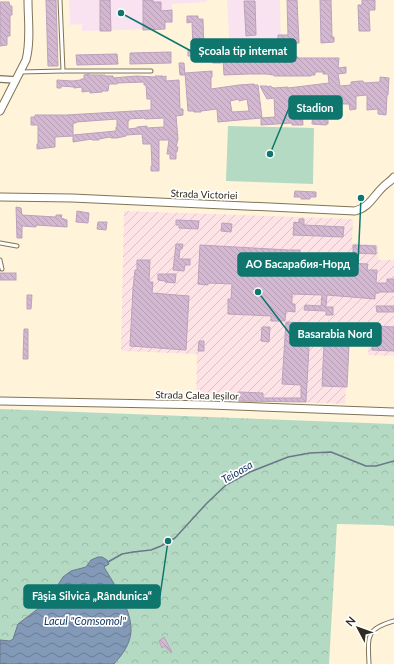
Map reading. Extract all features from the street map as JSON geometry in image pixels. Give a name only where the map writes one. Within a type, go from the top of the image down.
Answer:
[{"type":"street","points":[[0,111],[28,54],[28,0]]},
{"type":"street","points":[[0,79],[16,80]]},
{"type":"street","name":"Strada Victoriei","points":[[0,196],[355,211],[363,209],[385,184],[391,181],[394,177]]},
{"type":"street","name":"Strada Calea Ieșilor","points":[[0,401],[210,405],[394,412]]},
{"type":"lane","points":[[60,0],[63,71]]},
{"type":"lane","points":[[20,72],[151,71]]},
{"type":"lane","points":[[0,243],[17,246]]},
{"type":"lane","points":[[0,260],[2,269]]},
{"type":"lane","points":[[369,664],[368,651],[370,635],[377,628],[394,621]]},
{"type":"shaded area","points":[[69,0],[207,0],[207,2],[172,4],[173,23],[157,23],[157,29],[82,31],[82,24],[70,25]]},
{"type":"shaded area","points":[[227,0],[280,0],[281,46],[264,47],[263,52],[230,53]]},
{"type":"shaded area","points":[[124,211],[353,219],[352,243],[378,245],[378,260],[394,260],[394,356],[368,355],[370,326],[350,325],[345,404],[196,398],[197,354],[121,351]]},
{"type":"green space","points":[[228,126],[314,128],[313,184],[226,181]]},
{"type":"green space","points":[[0,409],[394,424],[394,526],[337,524],[329,664],[114,664],[128,644],[131,632],[130,623],[124,603],[104,567],[107,560],[101,557],[91,560],[86,567],[71,571],[63,577],[54,591],[39,608],[18,624],[13,639],[10,641],[0,640]]},
{"type":"water","name":"Lacul \"Comsomol\"","points":[[102,557],[107,560],[109,564],[104,567],[124,602],[130,622],[131,632],[128,644],[114,664],[0,664],[0,640],[10,641],[13,639],[18,624],[39,608],[54,591],[63,577],[71,571],[86,567],[91,560]]},
{"type":"building","points":[[46,0],[56,0],[58,66],[48,66]]},
{"type":"building","points":[[100,0],[110,0],[111,31],[100,31]]},
{"type":"building","points":[[143,0],[161,2],[161,11],[172,10],[172,22],[165,22],[165,29],[143,30]]},
{"type":"building","points":[[287,0],[297,0],[299,43],[278,43],[278,35],[288,35]]},
{"type":"building","points":[[320,0],[331,0],[332,37],[334,37],[334,42],[321,43]]},
{"type":"building","points":[[362,0],[375,0],[375,10],[369,10],[370,31],[359,31],[358,5],[362,5]]},
{"type":"building","points":[[244,1],[255,1],[256,35],[246,36]]},
{"type":"building","points":[[0,2],[9,2],[10,6],[12,6],[12,15],[10,15],[10,36],[7,36],[7,45],[0,46]]},
{"type":"building","points":[[187,16],[198,16],[198,19],[203,19],[204,53],[199,53],[199,56],[188,56],[188,50],[193,50],[192,22],[187,23]]},
{"type":"building","points":[[279,46],[279,58],[339,58],[338,68],[346,67],[346,73],[338,74],[340,86],[351,85],[351,82],[360,81],[363,81],[364,83],[380,82],[380,77],[389,78],[386,115],[378,114],[378,109],[367,110],[367,95],[356,96],[356,109],[350,110],[349,104],[341,104],[342,116],[328,117],[328,124],[326,125],[312,124],[313,110],[302,111],[303,125],[292,125],[292,123],[261,125],[261,118],[218,122],[217,109],[201,112],[188,111],[185,73],[212,71],[211,89],[239,85],[258,85],[262,118],[275,117],[274,98],[267,99],[260,86],[288,88],[329,83],[328,74],[323,74],[323,72],[315,72],[315,75],[311,76],[274,76],[266,74],[224,75],[223,60],[246,59],[246,48],[264,50],[264,47]],"holes":[[[239,99],[239,101],[247,99],[249,111],[232,112],[230,101]]]},
{"type":"building","points":[[171,52],[171,63],[130,64],[130,53]]},
{"type":"building","points":[[117,54],[118,64],[77,65],[76,55]]},
{"type":"building","points":[[213,57],[221,57],[221,63],[213,63]]},
{"type":"building","points":[[179,63],[184,63],[185,75],[180,75]]},
{"type":"building","points":[[84,75],[105,75],[113,76],[113,78],[166,76],[166,81],[179,80],[180,109],[183,109],[183,115],[176,116],[178,139],[176,147],[178,147],[176,159],[170,159],[170,154],[167,154],[169,140],[159,140],[159,171],[151,171],[151,144],[143,144],[142,134],[73,142],[73,136],[55,137],[55,147],[37,149],[38,125],[31,125],[31,117],[35,117],[35,115],[66,115],[151,110],[151,99],[147,99],[146,85],[144,85],[144,82],[109,84],[108,91],[90,93],[90,91],[82,92],[82,87],[74,88],[61,86],[61,88],[57,88],[57,80],[81,80],[84,79]],"holes":[[[164,118],[164,127],[147,128],[147,126],[128,129],[129,119]],[[117,119],[116,131],[73,135],[73,123]]]},
{"type":"building","points":[[295,191],[316,192],[316,197],[301,199],[301,197],[294,197]]},
{"type":"building","points":[[16,207],[21,208],[22,215],[56,217],[56,215],[62,215],[61,218],[67,220],[67,227],[36,225],[36,227],[22,226],[22,238],[17,238]]},
{"type":"building","points":[[77,211],[89,213],[88,223],[76,222]]},
{"type":"building","points":[[299,219],[304,219],[304,225],[344,227],[343,237],[293,235],[294,222],[299,223]]},
{"type":"building","points":[[176,220],[199,221],[198,229],[179,228],[179,225],[176,225]]},
{"type":"building","points":[[98,222],[107,222],[106,230],[97,229]]},
{"type":"building","points":[[222,223],[232,224],[231,232],[221,231]]},
{"type":"building","points":[[176,244],[183,244],[182,249],[180,249],[179,259],[190,259],[190,265],[185,265],[184,271],[173,270]]},
{"type":"building","points":[[200,245],[300,250],[300,257],[302,257],[301,268],[329,269],[329,267],[348,269],[348,263],[368,264],[367,270],[377,270],[376,283],[387,283],[387,279],[394,279],[394,292],[375,293],[375,299],[327,295],[326,307],[333,307],[333,315],[326,315],[326,311],[304,310],[305,305],[321,306],[322,295],[292,294],[292,304],[295,304],[295,312],[286,311],[285,321],[271,321],[271,316],[228,314],[228,299],[231,299],[232,284],[198,284]]},
{"type":"building","points":[[353,245],[376,246],[376,254],[353,253]]},
{"type":"building","points":[[137,260],[150,260],[149,282],[153,282],[152,293],[189,296],[186,350],[130,346],[133,288],[135,270],[137,270]]},
{"type":"building","points":[[0,273],[16,273],[16,280],[0,280]]},
{"type":"building","points":[[158,274],[176,274],[175,283],[158,280]]},
{"type":"building","points":[[27,295],[32,295],[31,309],[27,309]]},
{"type":"building","points":[[376,306],[394,306],[394,312],[377,312]]},
{"type":"building","points":[[286,322],[309,323],[306,402],[239,401],[239,392],[263,393],[263,398],[301,398],[301,385],[282,384]]},
{"type":"building","points":[[325,324],[350,325],[347,387],[322,386]]},
{"type":"building","points":[[373,326],[394,327],[394,351],[372,350]]},
{"type":"building","points":[[262,327],[270,327],[269,342],[261,341]]},
{"type":"building","points":[[24,329],[28,329],[28,359],[23,359]]},
{"type":"building","points":[[199,341],[204,341],[204,351],[198,351]]},
{"type":"building","points":[[164,637],[172,652],[171,653],[165,646],[162,648],[159,641]]},
{"type":"waterway","name":"Teioasa","points":[[108,562],[122,554],[151,550],[175,538],[207,503],[226,485],[250,472],[288,457],[310,453],[331,452],[366,466],[376,466],[394,461]]},
{"type":"place","name":"Școala tip internat","points":[[121,13]]},
{"type":"place","name":"Stadion","points":[[270,154]]},
{"type":"place","name":"АО Басарабия-Норд","points":[[361,198]]},
{"type":"place","name":"Basarabia Nord","points":[[258,292]]},
{"type":"place","name":"Fâşia Silvică „Rândunica“","points":[[168,541]]}]
